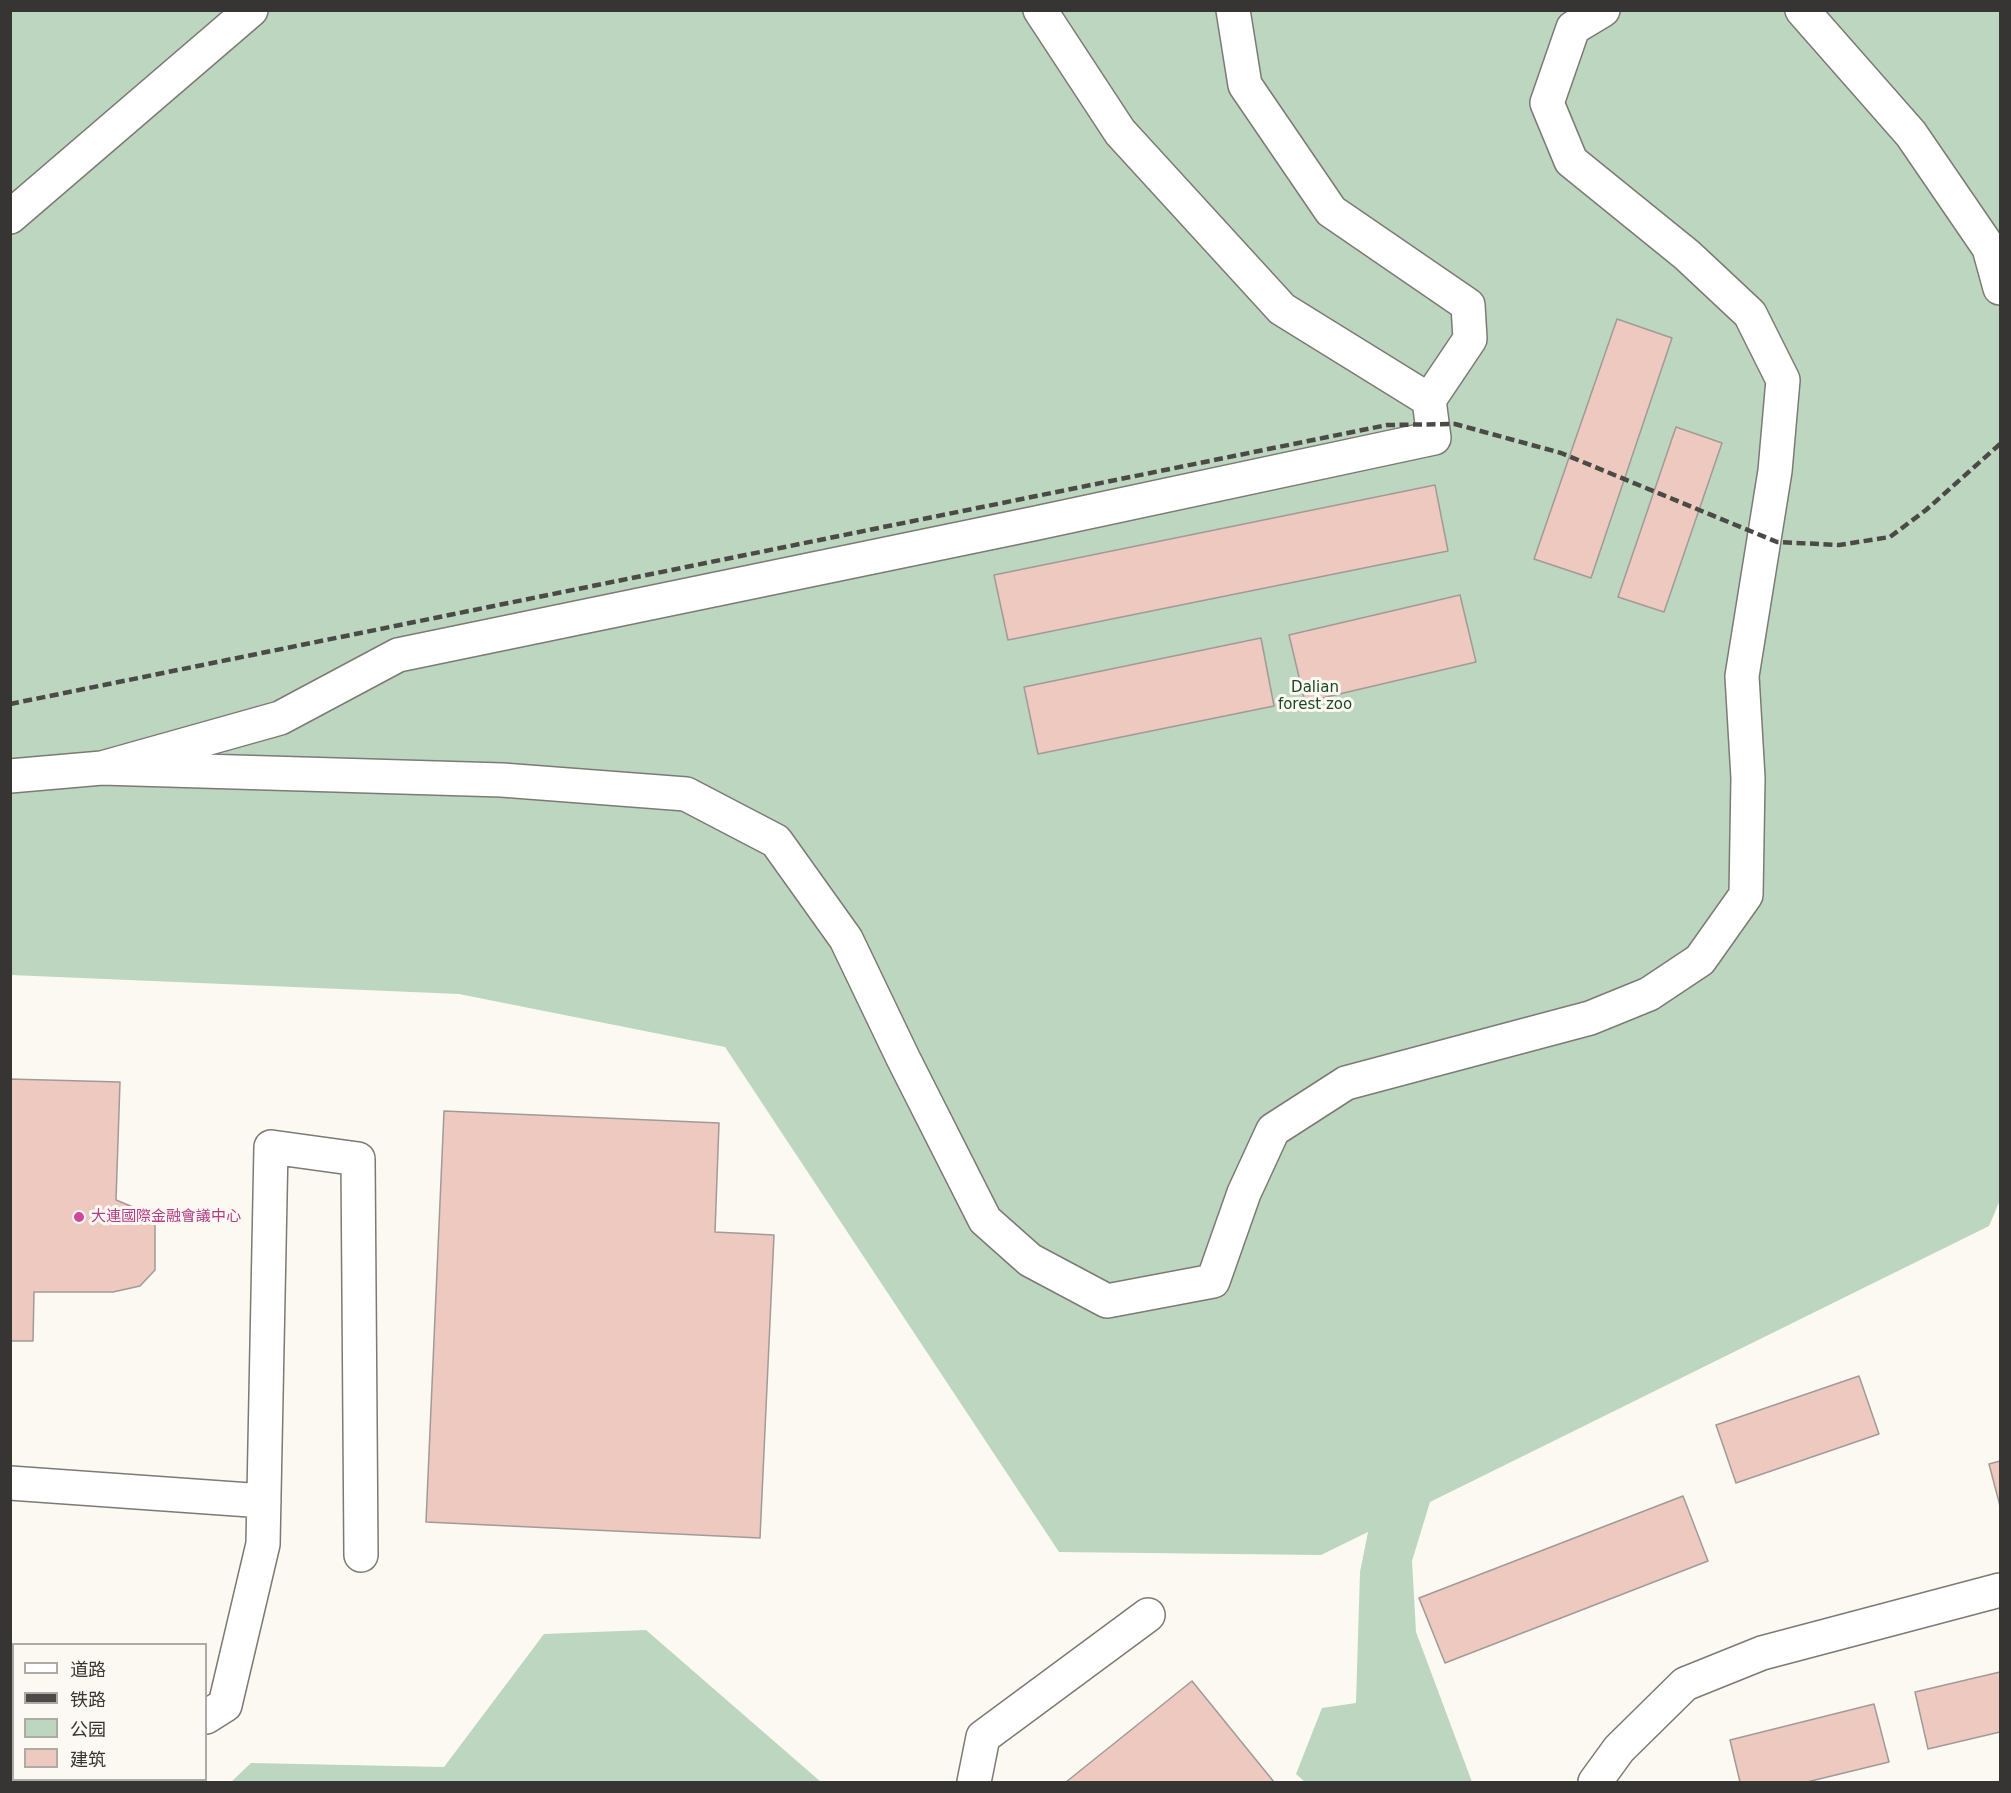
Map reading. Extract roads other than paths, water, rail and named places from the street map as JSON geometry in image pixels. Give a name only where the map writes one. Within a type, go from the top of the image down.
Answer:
[{"type":"street","points":[[10,217],[251,10]]},
{"type":"street","points":[[1040,10],[1120,132],[1282,309],[1430,400]]},
{"type":"street","points":[[102,768],[280,718],[398,655],[1434,438],[1430,400],[1470,339],[1468,305],[1331,211],[1245,85],[1233,10]]},
{"type":"street","points":[[10,776],[102,768],[502,780],[686,794],[776,841],[846,939],[985,1220],[1030,1260],[1107,1301],[1213,1281],[1244,1193],[1273,1130],[1346,1083],[1590,1018],[1649,994],[1700,960],[1746,896],[1748,778],[1742,676],[1775,471],[1783,380],[1750,314],[1687,255],[1571,160],[1547,103],[1573,28],[1603,10]]},
{"type":"street","points":[[1802,10],[1911,134],[1989,248],[2001,288]]},
{"type":"street","points":[[207,1716],[225,1705],[263,1544],[271,1147],[358,1159],[361,1555]]},
{"type":"street","points":[[10,1483],[264,1501]]},
{"type":"street","points":[[1595,1782],[1619,1749],[1685,1684],[1762,1653],[2001,1590]]},
{"type":"street","points":[[975,1782],[983,1737],[1148,1615]]},
{"type":"railway","points":[[10,704],[1387,425],[1455,424],[1561,453],[1777,542],[1839,545],[1890,537],[1926,510],[2000,444]]},
{"type":"place","name":"大連國際金融會議中心","points":[[79,1217]]},
{"type":"park label","name":"Dalian forest zoo","points":[[1315,696]]}]
